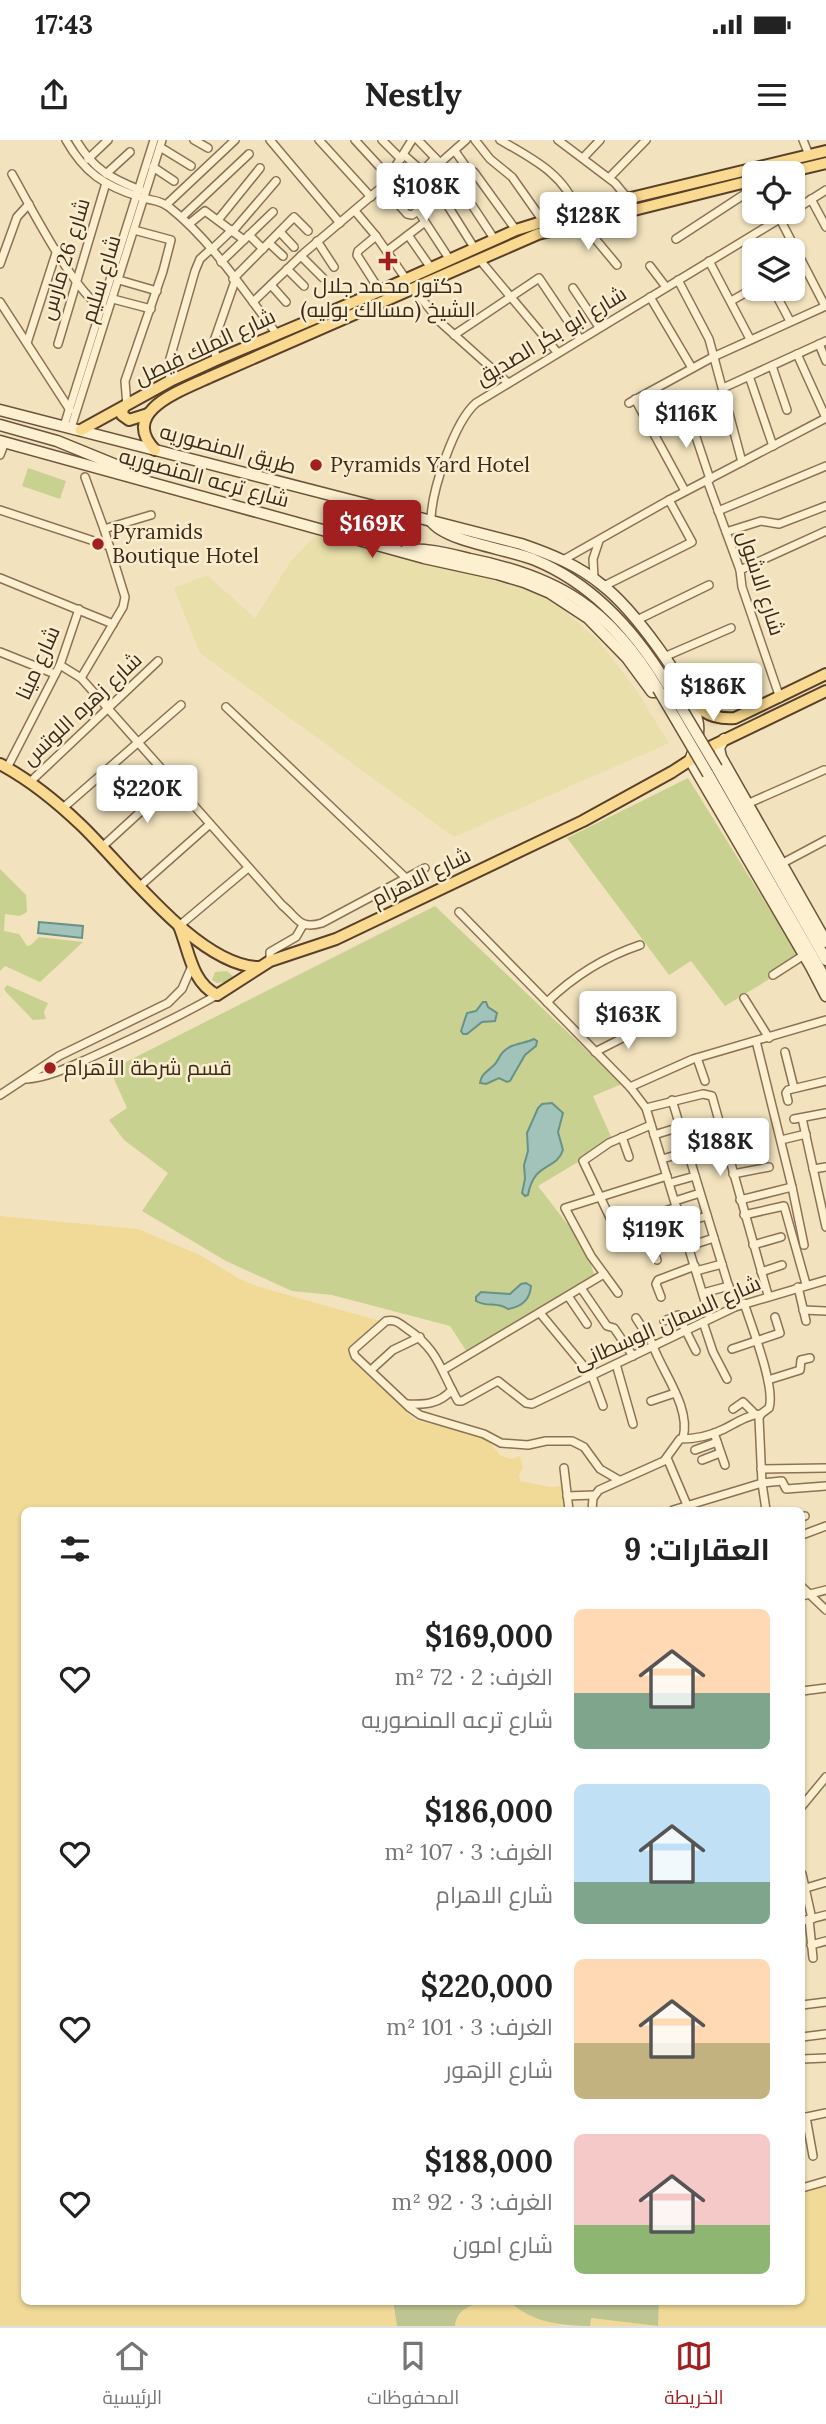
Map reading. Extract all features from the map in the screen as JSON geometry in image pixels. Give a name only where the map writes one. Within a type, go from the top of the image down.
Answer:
[{"type":"main road","name":"شارع الملك فيصل","points":[[793,161],[826,151]]},
{"type":"main road","points":[[805,168],[826,163]]},
{"type":"main road","name":"شارع الملك فيصل","points":[[72,428],[125,407],[216,359],[450,260],[538,234],[629,200],[742,178]]},
{"type":"main road","name":"شارع الملك فيصل","points":[[155,450],[145,433],[148,414],[156,404],[199,382],[414,289],[516,230],[543,221],[579,217],[732,180]]},
{"type":"main road","points":[[125,407],[123,417],[129,421],[148,414]]},
{"type":"main road","name":"طريق المنصوريه","points":[[0,410],[521,544],[563,560],[604,586],[637,620],[664,657],[684,689],[698,723],[692,764]]},
{"type":"main road","points":[[0,425],[57,441],[141,476],[156,485]]},
{"type":"main road","name":"شارع ترعه المنصوريه","points":[[2,442],[399,551],[497,574],[550,593],[575,608],[600,628],[652,692],[663,693],[670,690],[677,678]]},
{"type":"main road","points":[[430,521],[444,533],[522,555],[559,572],[593,595],[628,628],[654,662],[826,960]]},
{"type":"main road","points":[[399,551],[431,551],[526,572],[571,594],[594,610],[615,630],[646,668],[826,980]]},
{"type":"main road","points":[[684,689],[701,710],[723,719],[748,714],[826,674]]},
{"type":"main road","name":"شارع الاهرام","points":[[217,995],[270,961],[336,939],[583,821],[692,764],[724,739],[826,691]]},
{"type":"main road","points":[[724,739],[719,748],[721,757],[826,942]]},
{"type":"main road","points":[[721,757],[704,757],[692,764],[826,996]]},
{"type":"main road","points":[[4,766],[63,808],[178,926],[228,960],[243,966],[258,967]]},
{"type":"main road","points":[[178,926],[192,965],[203,985],[217,995]]},
{"type":"street","points":[[66,140],[83,166],[106,183],[166,205],[182,217],[276,333]]},
{"type":"street","points":[[76,140],[88,159],[106,174],[143,195]]},
{"type":"street","points":[[88,159],[108,140]]},
{"type":"street","points":[[194,140],[208,148]]},
{"type":"street","points":[[166,205],[235,140]]},
{"type":"street","points":[[270,140],[340,223]]},
{"type":"street","points":[[319,140],[371,197]]},
{"type":"street","points":[[355,140],[390,178]]},
{"type":"street","points":[[382,140],[422,171]]},
{"type":"street","points":[[395,201],[422,171],[455,151],[466,140]]},
{"type":"street","points":[[475,140],[490,159],[512,177],[543,221]]},
{"type":"street","points":[[500,140],[548,169],[567,191],[579,217],[617,265]]},
{"type":"street","points":[[558,140],[608,178],[629,200]]},
{"type":"street","points":[[583,158],[600,140]]},
{"type":"street","points":[[608,178],[646,140]]},
{"type":"street","points":[[803,140],[809,155]]},
{"type":"street","points":[[253,302],[300,256],[390,178],[412,141],[426,148],[438,160],[443,167],[441,173],[450,189]]},
{"type":"street","points":[[156,142],[191,166]]},
{"type":"street","name":"شارع سليم","points":[[72,428],[70,410],[102,308],[153,167],[156,142]]},
{"type":"street","name":"شارع سليم","points":[[72,428],[134,230],[156,142]]},
{"type":"street","points":[[426,148],[433,142]]},
{"type":"street","points":[[455,151],[516,230]]},
{"type":"street","points":[[106,174],[130,152]]},
{"type":"street","points":[[182,217],[249,154]]},
{"type":"street","points":[[153,167],[174,181]]},
{"type":"street","points":[[218,220],[260,168]]},
{"type":"street","points":[[382,186],[409,215],[473,173]]},
{"type":"street","points":[[12,174],[77,282],[90,299],[102,308]]},
{"type":"street","points":[[170,381],[168,367],[200,258],[232,231],[276,181]]},
{"type":"street","name":"شارع 26 مارس","points":[[58,344],[106,183]]},
{"type":"street","points":[[458,184],[495,240]]},
{"type":"street","name":"شارع ابو بكر الصديق","points":[[805,203],[826,190]]},
{"type":"street","points":[[441,195],[477,254],[557,352]]},
{"type":"street","points":[[676,239],[742,196]]},
{"type":"street","points":[[811,200],[826,227]]},
{"type":"street","points":[[0,264],[17,217],[29,204]]},
{"type":"street","points":[[189,224],[205,211],[263,249]]},
{"type":"street","points":[[355,211],[406,279]]},
{"type":"street","points":[[418,211],[450,260]]},
{"type":"street","points":[[220,262],[273,212]]},
{"type":"street","points":[[216,359],[214,341],[234,280],[294,218],[308,232]]},
{"type":"street","points":[[387,251],[425,222]]},
{"type":"street","name":"شارع ابو بكر الصديق","points":[[430,521],[434,495],[463,418],[476,403],[772,224]]},
{"type":"street","points":[[125,407],[125,381],[157,291],[171,240],[134,230]]},
{"type":"street","points":[[280,232],[294,247]]},
{"type":"street","points":[[376,236],[358,251],[357,255],[380,291]]},
{"type":"street","points":[[408,236],[431,268]]},
{"type":"street","points":[[317,241],[334,267]]},
{"type":"street","points":[[269,243],[282,256]]},
{"type":"street","points":[[27,343],[57,250]]},
{"type":"street","points":[[300,256],[323,278]]},
{"type":"street","points":[[709,261],[750,339]]},
{"type":"street","points":[[650,266],[666,287]]},
{"type":"street","points":[[685,491],[632,401],[713,356],[825,306],[805,267]]},
{"type":"street","points":[[287,269],[304,286]]},
{"type":"street","points":[[454,335],[537,278],[580,339]]},
{"type":"street","points":[[678,280],[703,325],[742,462]]},
{"type":"street","points":[[119,281],[157,291]]},
{"type":"street","points":[[271,285],[286,302]]},
{"type":"street","points":[[573,288],[599,327]]},
{"type":"street","points":[[414,289],[440,322],[508,383]]},
{"type":"street","points":[[731,301],[742,295]]},
{"type":"street","points":[[650,297],[692,368]]},
{"type":"street","points":[[113,299],[150,309]]},
{"type":"street","points":[[779,301],[790,321]]},
{"type":"street","points":[[0,302],[70,410]]},
{"type":"street","points":[[723,388],[822,343],[826,361]]},
{"type":"street","points":[[563,560],[685,491],[826,418],[797,354]]},
{"type":"street","points":[[772,366],[787,410]]},
{"type":"street","points":[[749,376],[773,446]]},
{"type":"street","points":[[650,429],[726,400]]},
{"type":"street","name":"شارع الاشول","points":[[688,413],[779,698]]},
{"type":"street","points":[[0,455],[2,442]]},
{"type":"street","points":[[719,511],[826,466]]},
{"type":"street","points":[[81,678],[113,624],[125,597],[85,477]]},
{"type":"street","points":[[604,586],[692,542],[669,500]]},
{"type":"street","points":[[726,532],[761,522],[779,524],[826,506]]},
{"type":"street","points":[[0,510],[109,546]]},
{"type":"street","points":[[104,529],[151,515]]},
{"type":"street","points":[[740,570],[826,531]]},
{"type":"street","points":[[594,578],[593,559],[599,540]]},
{"type":"street","points":[[0,578],[113,624]]},
{"type":"street","points":[[637,620],[709,585]]},
{"type":"street","name":"شارع مينا","points":[[4,766],[60,665],[79,609]]},
{"type":"street","points":[[664,657],[730,628]]},
{"type":"street","points":[[0,652],[55,674]]},
{"type":"street","name":"شارع زهره اللوتس","points":[[30,782],[158,661]]},
{"type":"street","points":[[60,665],[81,678],[248,868],[303,925],[309,927],[322,923],[425,868]]},
{"type":"street","points":[[63,808],[181,705]]},
{"type":"street","points":[[226,707],[407,878]]},
{"type":"street","points":[[747,804],[824,769]]},
{"type":"street","points":[[102,847],[173,782]]},
{"type":"street","points":[[140,886],[210,824]]},
{"type":"street","points":[[781,864],[826,840]]},
{"type":"street","points":[[178,926],[248,868]]},
{"type":"street","points":[[459,912],[630,1087],[646,1108],[710,1318]]},
{"type":"street","points":[[270,961],[270,953],[274,948],[296,937],[303,925]]},
{"type":"street","points":[[547,1002],[565,985],[595,965],[640,945]]},
{"type":"street","points":[[773,975],[804,955]]},
{"type":"street","name":"شارع الاهرام","points":[[0,1095],[59,1056],[173,999],[185,983],[192,965]]},
{"type":"street","name":"شارع الاهرام","points":[[27,1079],[46,1076],[90,1058],[217,995]]},
{"type":"street","points":[[744,998],[769,1038]]},
{"type":"street","points":[[630,1087],[697,1058],[826,1020]]},
{"type":"street","points":[[595,1052],[648,1025]]},
{"type":"street","points":[[114,1029],[121,1044]]},
{"type":"street","points":[[756,1041],[804,1245]]},
{"type":"street","points":[[83,1043],[90,1058]]},
{"type":"street","points":[[785,1052],[794,1088]]},
{"type":"street","points":[[59,1056],[65,1068]]},
{"type":"street","points":[[697,1058],[705,1081]]},
{"type":"street","points":[[788,1101],[786,1091],[826,1081]]},
{"type":"street","points":[[646,1108],[703,1094],[712,1096],[768,1295]]},
{"type":"street","points":[[672,1100],[734,1307]]},
{"type":"street","points":[[825,1223],[806,1134],[798,1119],[826,1113]]},
{"type":"street","points":[[614,1226],[583,1161],[622,1137],[651,1125]]},
{"type":"street","points":[[654,1135],[680,1127]]},
{"type":"street","points":[[781,1140],[806,1134]]},
{"type":"street","points":[[622,1137],[629,1157]]},
{"type":"street","points":[[662,1159],[705,1147]]},
{"type":"street","points":[[733,1174],[769,1167]]},
{"type":"street","points":[[813,1169],[826,1167]]},
{"type":"street","points":[[618,1293],[564,1210],[599,1196],[695,1175]]},
{"type":"street","points":[[740,1200],[792,1187]]},
{"type":"street","points":[[657,1260],[641,1219],[700,1193]]},
{"type":"street","points":[[744,1215],[784,1206],[802,1285],[806,1321]]},
{"type":"street","points":[[682,1223],[707,1216]]},
{"type":"street","points":[[753,1245],[781,1237]]},
{"type":"street","points":[[689,1246],[714,1238]]},
{"type":"street","points":[[661,1297],[656,1284],[658,1280],[696,1268],[722,1264]]},
{"type":"street","points":[[761,1272],[782,1265]]},
{"type":"street","points":[[443,1370],[604,1274]]},
{"type":"street","name":"شارع السمان الوسطانى","points":[[452,1390],[457,1400],[462,1401],[498,1381],[526,1403],[534,1403],[734,1307],[826,1280]]},
{"type":"street","points":[[703,1293],[729,1286]]},
{"type":"street","points":[[581,1288],[607,1326],[614,1328],[633,1356]]},
{"type":"street","points":[[568,1296],[587,1324]]},
{"type":"street","points":[[683,1438],[689,1440],[713,1433],[758,1414],[771,1404],[768,1380],[744,1303]]},
{"type":"street","points":[[803,1310],[826,1311]]},
{"type":"street","points":[[540,1313],[592,1376],[603,1406]]},
{"type":"street","points":[[664,1321],[677,1314],[696,1351]]},
{"type":"street","points":[[732,1349],[780,1333],[775,1317]]},
{"type":"street","points":[[567,1496],[594,1494],[667,1458],[683,1438],[685,1420],[675,1393],[654,1346],[636,1318]]},
{"type":"street","points":[[406,1404],[433,1403],[442,1400],[452,1390],[431,1348],[420,1337],[390,1320],[384,1322],[353,1352],[406,1404],[424,1417],[484,1434],[498,1443],[528,1445],[546,1441],[572,1441],[584,1447],[600,1469],[619,1480]]},
{"type":"street","points":[[702,1322],[727,1380]]},
{"type":"street","points":[[371,1370],[393,1350],[420,1337]]},
{"type":"street","points":[[768,1380],[800,1370],[801,1360],[810,1358]]},
{"type":"street","points":[[616,1364],[633,1424]]},
{"type":"street","points":[[651,1401],[675,1393]]},
{"type":"street","points":[[733,1409],[743,1402],[758,1414],[766,1507]]},
{"type":"street","points":[[713,1433],[725,1465]]},
{"type":"street","points":[[695,1450],[717,1442]]},
{"type":"street","points":[[702,1460],[720,1453]]},
{"type":"street","points":[[667,1458],[687,1506]]},
{"type":"street","points":[[564,1468],[569,1507]]},
{"type":"street","points":[[761,1469],[826,1468]]},
{"type":"street","points":[[684,1507],[762,1483],[782,1481],[786,1489],[826,1486]]},
{"type":"street","points":[[592,1507],[594,1494]]},
{"type":"street","points":[[805,1534],[826,1526]]},
{"type":"street","points":[[805,1590],[826,1611]]},
{"type":"street","points":[[805,1596],[826,1590]]},
{"type":"street","points":[[805,1691],[826,1688]]},
{"type":"street","points":[[805,1803],[826,1777]]},
{"type":"street","points":[[806,1888],[826,1882]]},
{"type":"street","points":[[805,1884],[813,1958]]},
{"type":"street","points":[[807,1920],[826,1915]]},
{"type":"street","points":[[811,1945],[826,1941]]},
{"type":"street","points":[[805,2004],[826,2001]]},
{"type":"street","points":[[805,2037],[826,2034]]},
{"type":"street","points":[[805,2059],[826,2058]]},
{"type":"street","points":[[805,2118],[826,2113]]},
{"type":"street","points":[[805,2122],[813,2156]]},
{"type":"street","points":[[805,2187],[826,2181]]},
{"type":"shaded area","points":[[318,533],[546,595],[598,640],[637,691],[669,743],[454,837],[200,653],[174,588],[207,575],[255,618],[291,561]]},
{"type":"green space","points":[[28,468],[66,481],[60,499],[22,486]]},
{"type":"green space","points":[[688,778],[801,960],[725,1006],[691,961],[669,975],[567,838]]},
{"type":"green space","points":[[0,869],[26,895],[27,912],[20,916],[5,914],[4,931],[19,934],[27,946],[39,937],[83,942],[40,982],[5,966],[0,971]]},
{"type":"green space","points":[[435,906],[622,1084],[593,1096],[613,1141],[538,1186],[585,1247],[596,1280],[467,1352],[450,1326],[332,1295],[292,1291],[226,1261],[142,1211],[168,1173],[124,1140],[109,1120],[127,1108],[110,1070]]},
{"type":"green space","points":[[227,971],[233,976],[230,981],[217,983],[212,980],[215,972]]},
{"type":"green space","points":[[7,985],[48,1003],[44,1012],[46,1019],[33,1020],[6,992],[4,989]]},
{"type":"green space","points":[[394,2305],[473,2305],[462,2311],[455,2326],[397,2326]]},
{"type":"green space","points":[[514,2305],[659,2305],[658,2326],[591,2318],[590,2326],[558,2324],[536,2318]]},
{"type":"sand","points":[[0,1216],[138,1229],[200,1255],[256,1286],[380,1321],[347,1352],[415,1420],[485,1437],[501,1456],[512,1459],[520,1456],[523,1467],[519,1475],[520,1481],[551,1487],[560,1486],[563,1482],[567,1507],[21,1507],[21,2305],[394,2305],[397,2326],[0,2326]]},
{"type":"sand","points":[[826,2183],[826,2326],[658,2326],[659,2305],[805,2305],[805,2189]]},
{"type":"sand","points":[[514,2305],[562,2326],[455,2326],[462,2311],[470,2306]]},
{"type":"sand","points":[[591,2318],[658,2326],[590,2326]]},
{"type":"water","points":[[39,922],[83,926],[82,938],[38,933]]},
{"type":"water","points":[[483,1002],[497,1013],[495,1021],[482,1022],[467,1034],[463,1034],[461,1031],[467,1013],[476,1011]]},
{"type":"water","points":[[534,1039],[537,1041],[536,1046],[525,1055],[510,1081],[499,1078],[486,1084],[480,1083],[483,1075],[506,1049]]},
{"type":"water","points":[[552,1103],[563,1113],[558,1132],[563,1150],[560,1157],[535,1177],[528,1195],[525,1196],[522,1193],[528,1151],[527,1133],[538,1108],[542,1104]]},
{"type":"water","points":[[526,1283],[531,1286],[529,1295],[517,1307],[508,1309],[476,1301],[481,1292],[510,1294]]},
{"type":"place","name":"دكتور محمد جلال الشيخ (مسالك بوليه)","points":[[388,261]]},
{"type":"place","name":"Pyramids Yard Hotel","points":[[316,465]]},
{"type":"place","name":"Pyramids Boutique Hotel","points":[[98,544]]},
{"type":"place","name":"قسم شرطة الأهرام","points":[[50,1068]]}]
